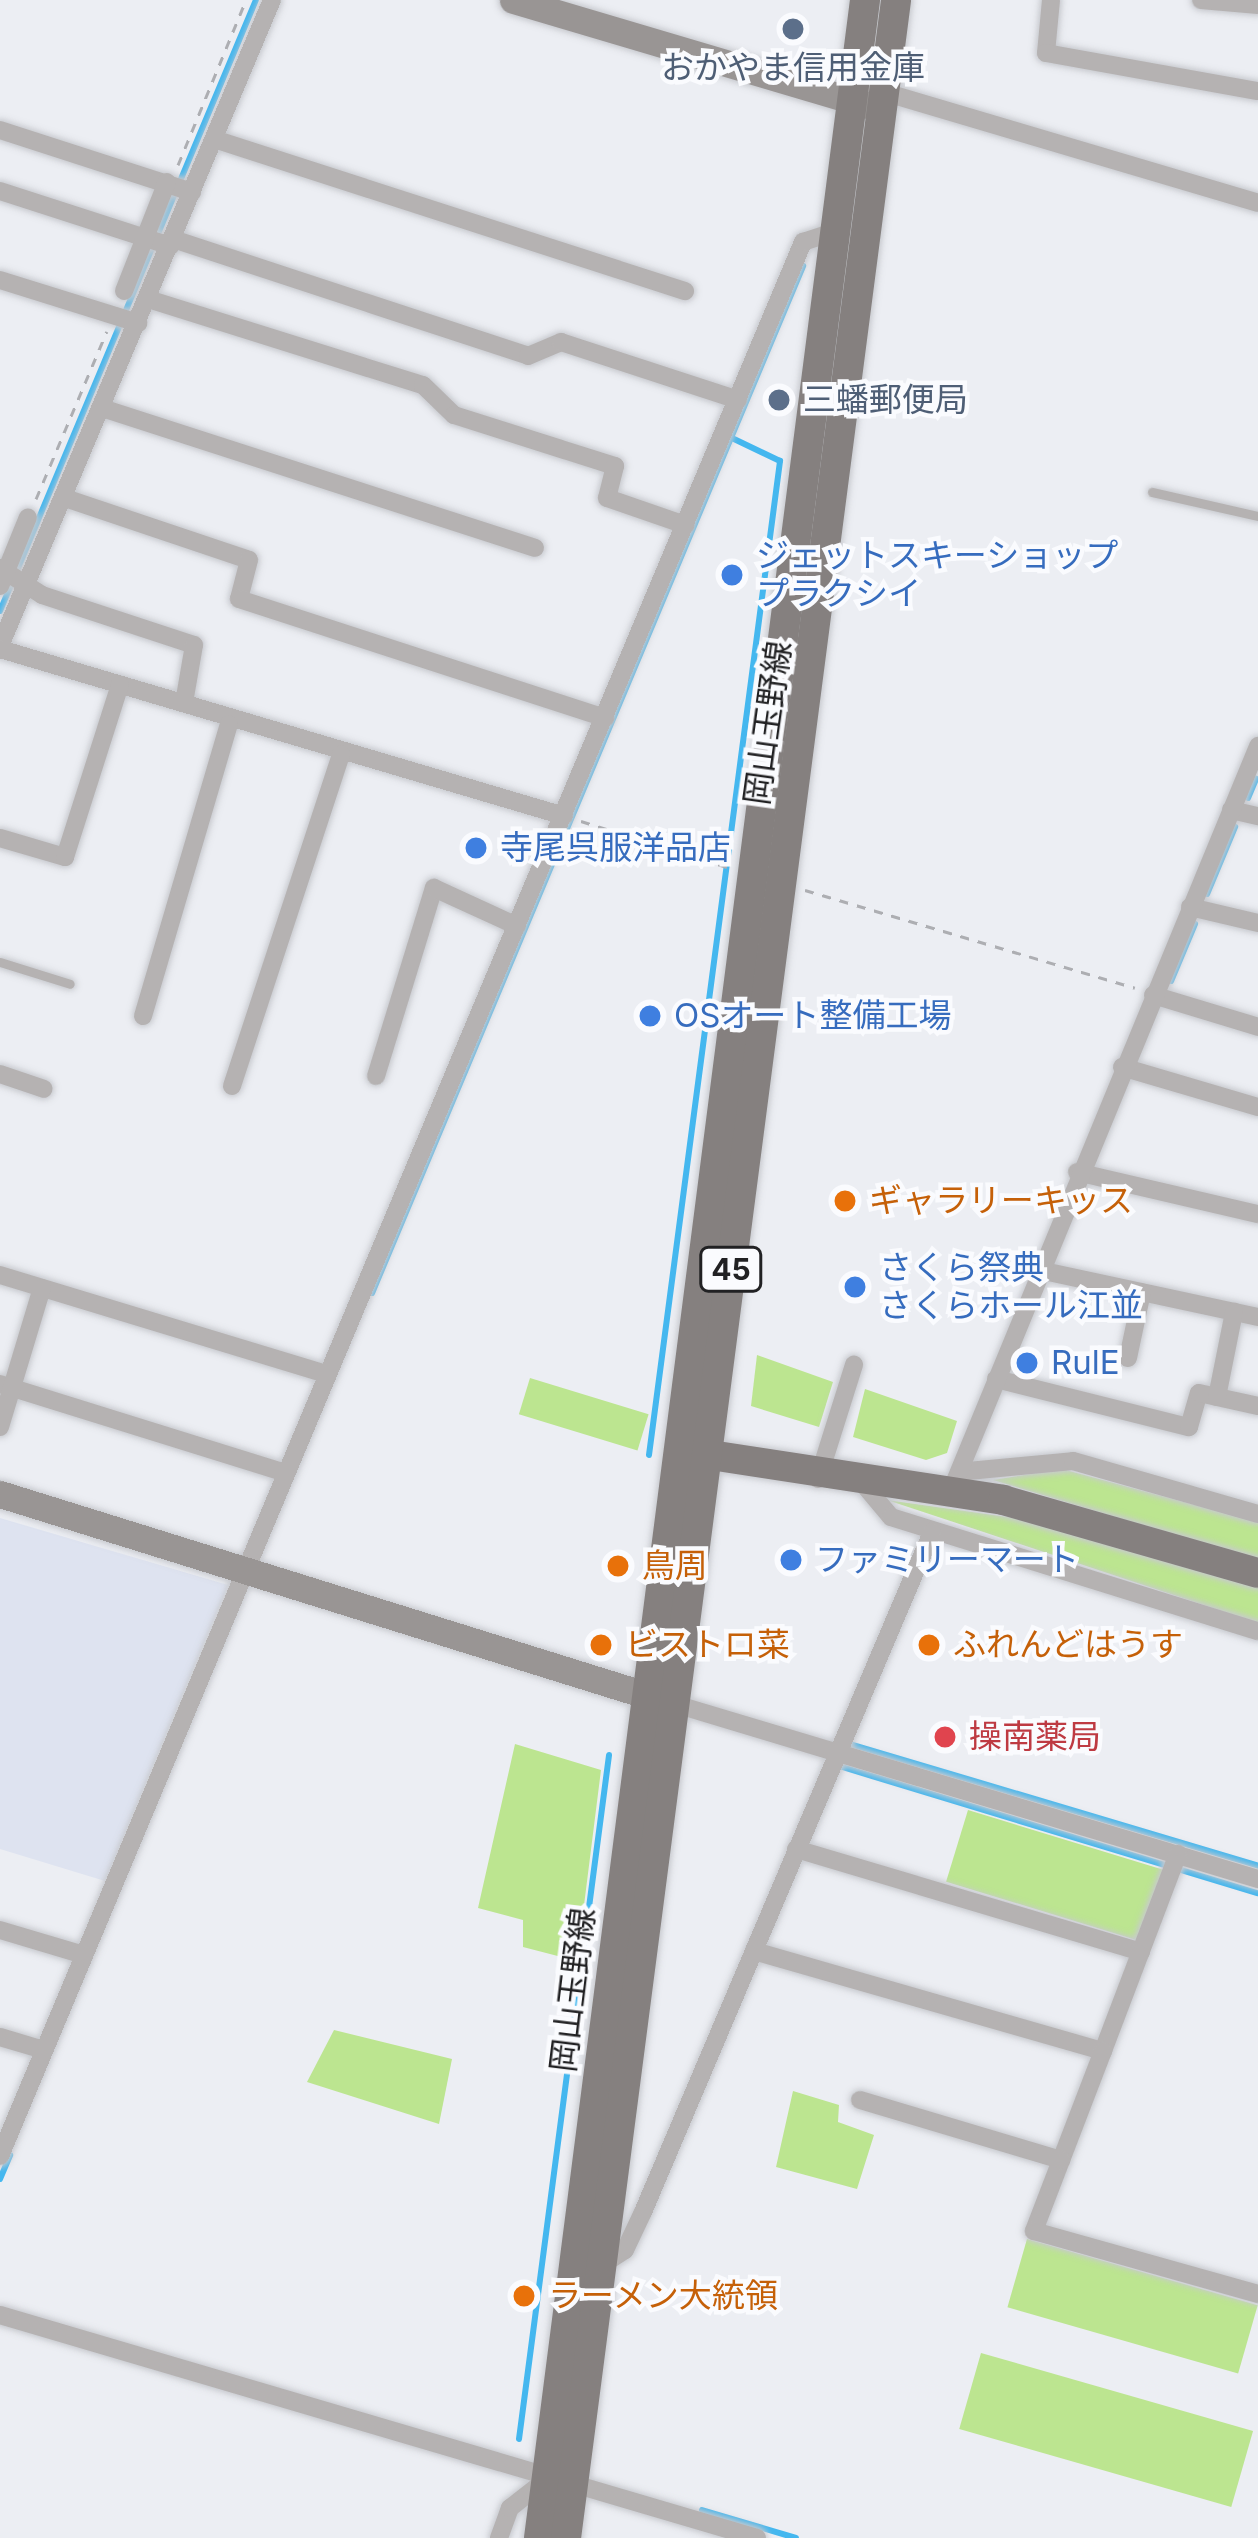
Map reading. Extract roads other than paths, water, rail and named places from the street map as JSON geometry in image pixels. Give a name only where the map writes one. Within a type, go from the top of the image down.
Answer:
[{"type":"main road","name":"岡山玉野線","points":[[566,2538],[562,2480],[692,1453],[783,883],[869,97],[865,0]]},
{"type":"main road","name":"岡山玉野線","points":[[692,1453],[740,871],[839,230],[896,0]]},
{"type":"main road","points":[[692,1453],[865,1485],[959,1481],[1258,1573]]},
{"type":"main road","name":"岡山玉野線","points":[[539,2538],[562,2480],[602,2265],[660,1700]]},
{"type":"street","points":[[272,0],[214,139],[177,186],[148,299],[125,319],[102,408],[65,498],[33,533],[12,575],[0,647],[184,703],[229,724],[571,818]]},
{"type":"street","points":[[513,0],[1258,203]]},
{"type":"street","points":[[1051,0],[1046,53],[1258,91]]},
{"type":"street","points":[[1201,0],[1258,5]]},
{"type":"street","points":[[0,130],[177,186]]},
{"type":"street","points":[[214,139],[685,291]]},
{"type":"street","points":[[124,291],[160,241],[177,186]]},
{"type":"street","points":[[0,191],[528,356],[561,342],[738,400]]},
{"type":"street","points":[[0,2156],[8,2117],[44,2050],[322,1373],[517,926],[571,818],[605,718],[803,242],[839,230]]},
{"type":"street","points":[[0,280],[125,319]]},
{"type":"street","points":[[148,299],[423,385],[454,415],[615,466],[607,497],[685,525]]},
{"type":"street","points":[[102,408],[535,548]]},
{"type":"street","points":[[65,498],[250,560],[239,598],[605,718]]},
{"type":"street","points":[[0,526],[33,533]]},
{"type":"street","points":[[12,575],[42,595],[194,645],[184,703]]},
{"type":"street","points":[[0,838],[65,857],[121,685]]},
{"type":"street","points":[[143,1016],[229,724]]},
{"type":"street","points":[[232,1086],[341,754]]},
{"type":"street","points":[[959,1481],[1040,1270],[1087,1174],[1130,1069],[1153,995],[1256,757]]},
{"type":"street","points":[[1231,810],[1258,816]]},
{"type":"street","points":[[376,1076],[434,888],[517,926]]},
{"type":"street","points":[[1190,907],[1258,923]]},
{"type":"street","points":[[1153,995],[1258,1027]]},
{"type":"street","points":[[1130,1069],[1258,1107]]},
{"type":"street","points":[[0,1075],[44,1089]]},
{"type":"street","points":[[1087,1174],[1258,1214]]},
{"type":"street","points":[[1040,1270],[1258,1317]]},
{"type":"street","points":[[0,1275],[322,1373]]},
{"type":"street","points":[[0,1427],[6,1386],[43,1288]]},
{"type":"street","points":[[1128,1358],[1142,1292]]},
{"type":"street","points":[[1217,1397],[1234,1312]]},
{"type":"street","points":[[818,1479],[854,1364]]},
{"type":"street","points":[[996,1379],[1189,1427],[1199,1393],[1258,1406]]},
{"type":"street","points":[[6,1386],[283,1472]]},
{"type":"street","points":[[983,1427],[1012,1462]]},
{"type":"street","points":[[959,1481],[1012,1462],[1086,1464],[1258,1514]]},
{"type":"street","points":[[865,1485],[883,1514],[1258,1631]]},
{"type":"street","points":[[0,1494],[842,1754],[1175,1863],[1258,1879]]},
{"type":"street","points":[[602,2265],[625,2250],[802,1850],[932,1532]]},
{"type":"street","points":[[802,1850],[1141,1952]]},
{"type":"street","points":[[1175,1863],[1034,2230],[1258,2294]]},
{"type":"street","points":[[0,1930],[84,1955]]},
{"type":"street","points":[[758,1952],[1103,2051]]},
{"type":"street","points":[[0,2037],[44,2050]]},
{"type":"street","points":[[860,2100],[1061,2160]]},
{"type":"street","points":[[0,2315],[757,2538]]},
{"type":"street","points":[[499,2538],[510,2508],[562,2480]]},
{"type":"lane","points":[[1152,492],[1258,516]]},
{"type":"lane","points":[[0,962],[70,984]]},
{"type":"waterway","points":[[0,611],[256,0]]},
{"type":"waterway","points":[[372,1293],[803,266]]},
{"type":"waterway","points":[[649,1455],[780,461],[734,439]]},
{"type":"waterway","points":[[1248,798],[1256,779]]},
{"type":"waterway","points":[[1207,894],[1235,827]]},
{"type":"waterway","points":[[1171,981],[1195,924]]},
{"type":"waterway","points":[[850,1744],[1258,1866]]},
{"type":"waterway","points":[[519,2439],[609,1755]]},
{"type":"waterway","points":[[839,1766],[1258,1893]]},
{"type":"waterway","points":[[0,2179],[10,2155]]},
{"type":"waterway","points":[[702,2510],[796,2538]]},
{"type":"place","name":"おかやま信用金庫","points":[[793,29]]},
{"type":"place","name":"三蟠郵便局","points":[[779,400]]},
{"type":"place","name":"ジェットスキーショップ プラクシイ","points":[[732,575]]},
{"type":"place","name":"寺尾呉服洋品店","points":[[476,848]]},
{"type":"place","name":"OSオート整備工場","points":[[650,1016]]},
{"type":"place","name":"ギャラリーキッス","points":[[845,1201]]},
{"type":"place","name":"さくら祭典 さくらホール江並","points":[[855,1287]]},
{"type":"place","name":"RulE","points":[[1027,1363]]},
{"type":"place","name":"ファミリーマート","points":[[791,1560]]},
{"type":"place","name":"鳥周","points":[[618,1566]]},
{"type":"place","name":"ビストロ菜","points":[[601,1645]]},
{"type":"place","name":"ふれんどはうす","points":[[929,1645]]},
{"type":"place","name":"操南薬局","points":[[945,1737]]},
{"type":"place","name":"ラーメン大統領","points":[[524,2296]]}]
